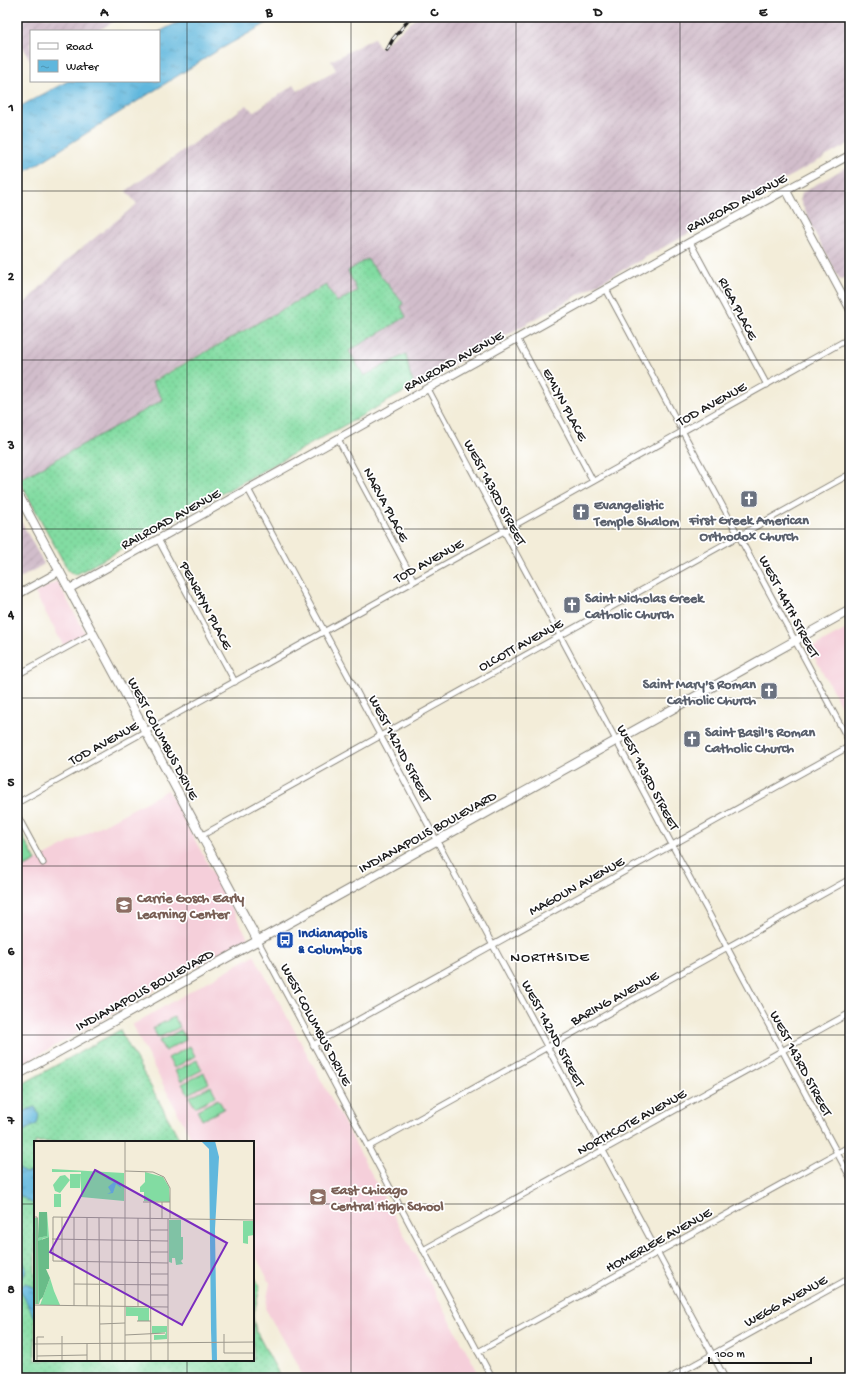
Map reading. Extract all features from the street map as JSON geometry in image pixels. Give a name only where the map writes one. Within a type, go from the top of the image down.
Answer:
[{"type":"main road","name":"WEST COLUMBUS DRIVE","points":[[17,492],[258,941]]},
{"type":"main road","name":"INDIANAPOLIS BOULEVARD","points":[[17,1075],[850,610]]},
{"type":"street","name":"RAILROAD AVENUE","points":[[69,589],[517,338],[848,156]]},
{"type":"street","points":[[786,190],[850,309]]},
{"type":"street","name":"RIGA PLACE","points":[[690,242],[767,385]]},
{"type":"street","name":"WEST 144TH STREET","points":[[606,289],[850,744]]},
{"type":"street","name":"EMLYN PLACE","points":[[517,338],[593,481]]},
{"type":"street","name":"TOD AVENUE","points":[[17,804],[850,338]]},
{"type":"street","name":"WEST 143RD STREET","points":[[428,389],[850,1177]]},
{"type":"street","name":"NARVA PLACE","points":[[338,439],[414,581]]},
{"type":"street","name":"OLCOTT AVENUE","points":[[201,836],[850,474]]},
{"type":"street","name":"WEST 142ND STREET","points":[[248,489],[725,1378]]},
{"type":"street","name":"PENRHYN PLACE","points":[[158,539],[235,682]]},
{"type":"street","points":[[17,595],[60,571]]},
{"type":"street","points":[[17,675],[93,633]]},
{"type":"street","name":"MAGOUN AVENUE","points":[[314,1045],[850,744]]},
{"type":"street","points":[[17,815],[43,863]]},
{"type":"street","name":"BARING AVENUE","points":[[368,1147],[850,879]]},
{"type":"street","name":"WEST COLUMBUS DRIVE","points":[[258,941],[492,1378]]},
{"type":"street","name":"NORTHCOTE AVENUE","points":[[423,1250],[850,1013]]},
{"type":"street","name":"HOMERLEE AVENUE","points":[[478,1352],[850,1146]]},
{"type":"street","name":"WEGG AVENUE","points":[[670,1378],[850,1278]]},
{"type":"shaded area","points":[[17,17],[122,17],[99,30],[30,30],[30,60],[17,36]]},
{"type":"shaded area","points":[[417,17],[850,17],[850,143],[415,386],[410,375],[406,354],[364,376],[349,351],[357,291],[337,302],[326,285],[152,381],[163,400],[19,480],[17,475],[17,311],[66,261],[137,204],[126,191],[247,105],[253,112],[294,85],[298,91],[336,70],[331,61],[374,38],[380,48]]},
{"type":"shaded area","points":[[850,165],[850,274],[840,280],[816,235],[800,200],[803,192]]},
{"type":"shaded area","points":[[17,514],[44,564],[17,580]]},
{"type":"shaded area","points":[[57,581],[85,633],[63,645],[35,593]]},
{"type":"shaded area","points":[[850,627],[850,722],[810,649]]},
{"type":"shaded area","name":"Carrie Gosch Early Learning Center","points":[[168,790],[248,938],[17,1067],[17,871]]},
{"type":"shaded area","name":"East Chicago Central High School","points":[[254,955],[481,1378],[304,1378],[265,1308],[270,1283],[254,1253],[254,1141],[192,1141],[132,1025]]},
{"type":"green space","points":[[367,259],[403,303],[401,307],[406,317],[349,351],[364,376],[406,354],[410,375],[415,386],[77,574],[73,574],[68,570],[19,480],[163,400],[152,382],[326,285],[337,302],[357,291],[348,271]]},
{"type":"green space","points":[[17,826],[36,861],[17,871]]},
{"type":"green space","points":[[174,1017],[180,1027],[158,1038],[153,1028]]},
{"type":"green space","points":[[120,1030],[180,1141],[34,1141],[34,1361],[254,1361],[254,1322],[256,1331],[281,1378],[17,1378],[17,1087]]},
{"type":"green space","points":[[181,1030],[186,1040],[165,1051],[159,1041]]},
{"type":"green space","points":[[190,1046],[195,1056],[174,1068],[168,1058]]},
{"type":"green space","points":[[197,1060],[202,1070],[181,1081],[175,1071]]},
{"type":"green space","points":[[204,1073],[209,1083],[188,1094],[182,1084]]},
{"type":"green space","points":[[211,1086],[216,1096],[195,1107],[189,1097]]},
{"type":"green space","points":[[218,1099],[224,1109],[202,1120],[197,1110]]},
{"type":"green space","points":[[254,1276],[260,1287],[254,1313]]},
{"type":"water","points":[[188,17],[278,17],[217,51],[17,177],[17,108],[66,82],[160,82],[160,31]]},
{"type":"water","points":[[35,1107],[39,1115],[37,1124],[27,1129],[17,1137],[17,1116]]},
{"type":"water","points":[[17,1165],[19,1169],[25,1173],[34,1171],[34,1204],[17,1194]]},
{"type":"water","points":[[17,1243],[26,1271],[22,1279],[18,1280],[17,1279]]},
{"type":"water","points":[[26,1283],[34,1288],[34,1316],[19,1288]]},
{"type":"railway","points":[[387,50],[393,39],[411,17]]},
{"type":"place","name":"First Greek American Orthodox Church","points":[[749,499]]},
{"type":"place","name":"Evangelistic Temple Shalom","points":[[581,512]]},
{"type":"place","name":"Saint Nicholas Greek Catholic Church","points":[[572,605]]},
{"type":"place","name":"Saint Mary's Roman Catholic Church","points":[[769,691]]},
{"type":"place","name":"Saint Basil's Roman Catholic Church","points":[[692,739]]},
{"type":"place","name":"Carrie Gosch Early Learning Center","points":[[124,905]]},
{"type":"place","name":"Indianapolis & Columbus","points":[[285,940]]},
{"type":"place","name":"East Chicago Central High School","points":[[318,1197]]},
{"type":"district","name":"NORTHSIDE","points":[[550,956]]}]
